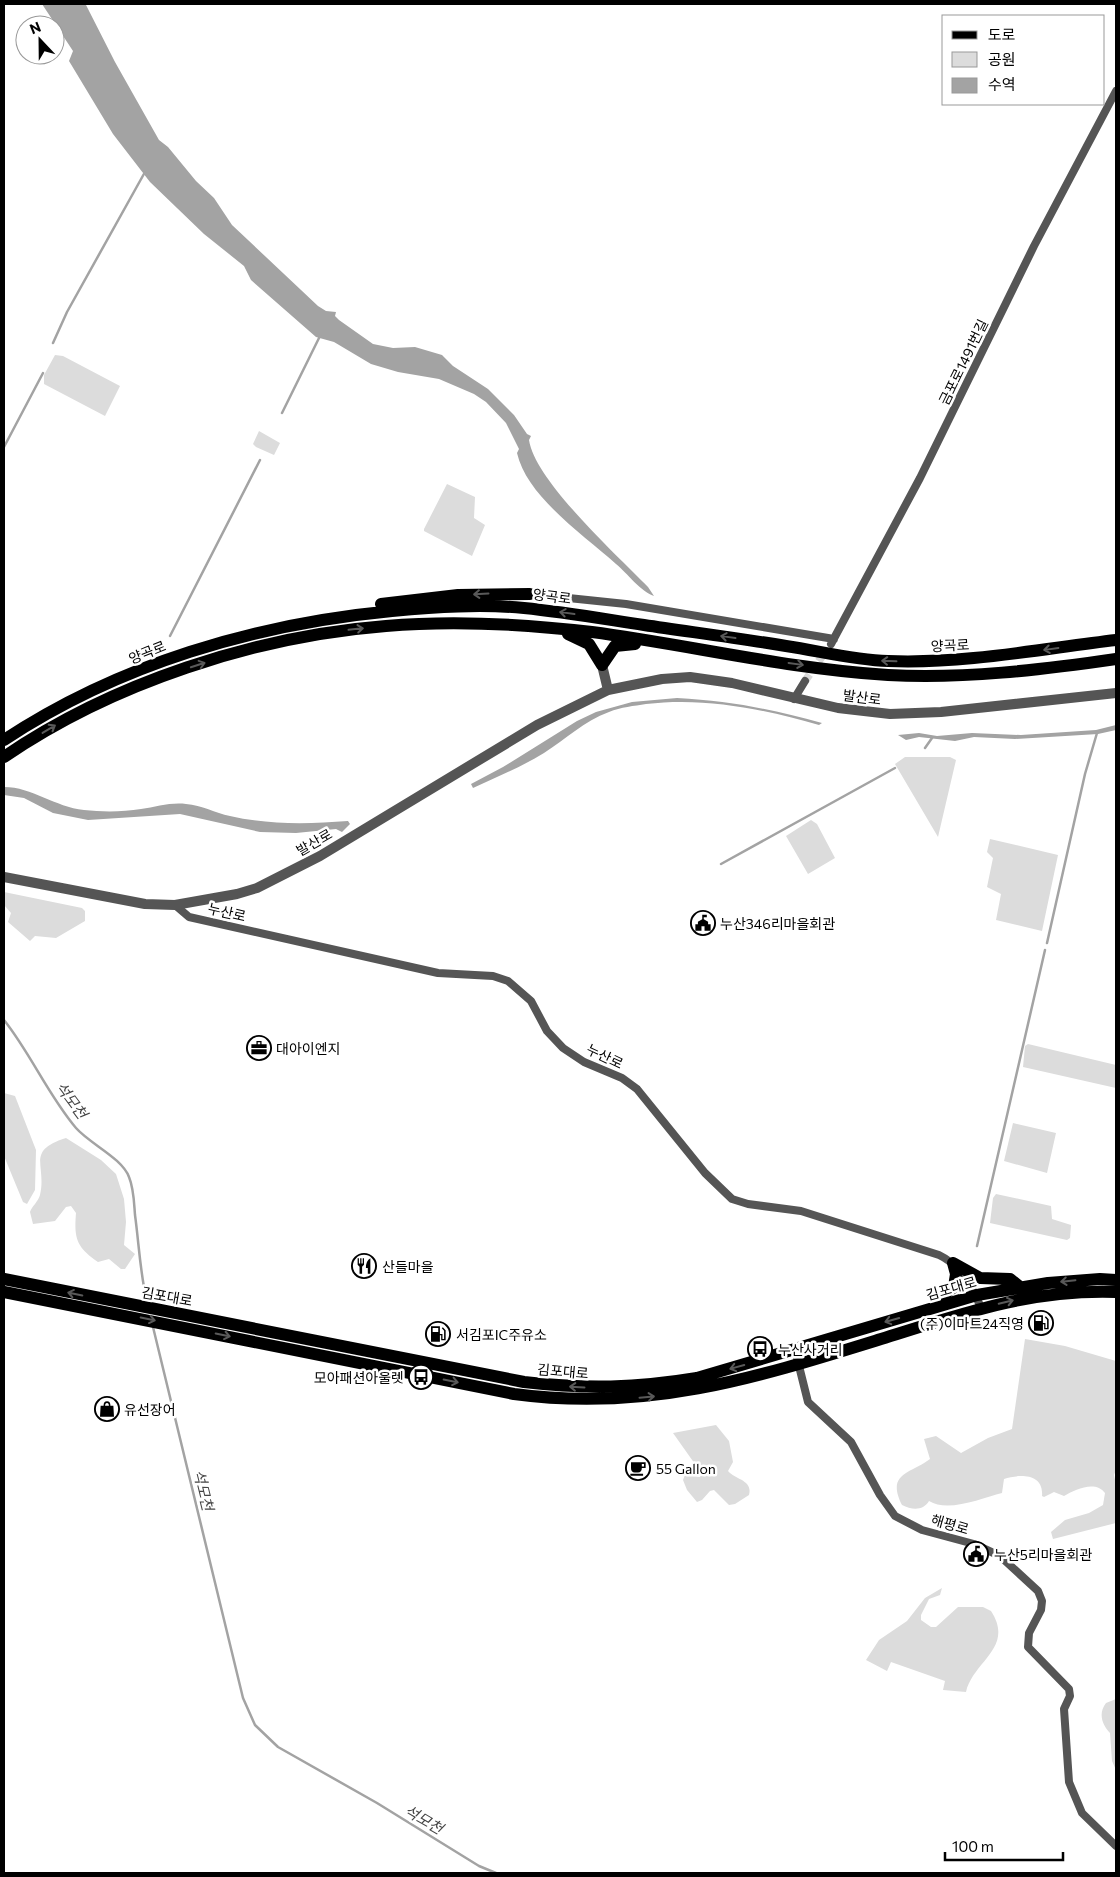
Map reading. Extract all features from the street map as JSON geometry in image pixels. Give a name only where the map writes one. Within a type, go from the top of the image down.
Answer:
[{"type":"main road","points":[[316,620],[372,606],[414,599],[487,594],[530,594]]},
{"type":"main road","name":"양곡로","points":[[4,740],[59,708],[157,663],[208,646],[316,620],[429,607],[524,608],[776,644],[849,658],[887,661],[966,660],[1116,639]]},
{"type":"main road","name":"양곡로","points":[[6,756],[58,724],[159,678],[258,647],[339,631],[386,626],[491,624],[546,628],[676,645],[848,672],[889,675],[969,675],[1042,670],[1116,659]]},
{"type":"main road","points":[[546,628],[579,638],[588,644],[602,665],[610,651],[622,644],[676,645]]},
{"type":"main road","points":[[1042,670],[1116,664]]},
{"type":"main road","points":[[953,1263],[980,1278],[1010,1279],[1020,1287]]},
{"type":"main road","points":[[935,1307],[942,1296],[954,1287],[956,1274],[953,1263]]},
{"type":"main road","name":"김포대로","points":[[4,1279],[121,1308],[175,1325],[379,1367],[514,1394],[545,1398],[599,1400],[673,1394],[715,1386],[799,1364],[982,1308],[1033,1296],[1092,1291],[1116,1292]]},
{"type":"main road","name":"김포대로","points":[[4,1292],[121,1308],[170,1312],[524,1382],[596,1388],[655,1385],[697,1378],[976,1295],[1020,1287],[1078,1280],[1116,1280]]},
{"type":"main road","points":[[841,1336],[845,1350]]},
{"type":"main road","points":[[379,1367],[382,1360],[395,1362],[404,1358]]},
{"type":"street","name":"금포로1491번길","points":[[530,594],[626,604],[832,641],[920,478],[1034,246],[1116,90]]},
{"type":"street","points":[[602,665],[608,690]]},
{"type":"street","name":"발산로","points":[[4,877],[145,904],[175,905],[237,894],[284,875],[320,856],[537,725],[608,690],[662,679],[690,677],[858,711],[909,714],[1116,693]]},
{"type":"street","points":[[794,699],[805,681]]},
{"type":"street","name":"누산로","points":[[175,905],[189,917],[438,973],[493,976],[508,981],[531,1001],[547,1030],[563,1048],[584,1062],[622,1078],[637,1089],[705,1173],[732,1199],[748,1204],[801,1211],[939,1255],[953,1263],[976,1295],[982,1308]]},
{"type":"street","name":"해평로","points":[[795,1350],[808,1402],[852,1442],[880,1495],[895,1516],[922,1530],[974,1544],[1000,1556],[1038,1591],[1042,1601],[1041,1610],[1029,1633],[1028,1647],[1069,1688],[1070,1696],[1064,1709],[1069,1782],[1082,1812],[1116,1846]]},
{"type":"green space","points":[[55,355],[63,356],[120,386],[105,416],[44,384],[44,375]]},
{"type":"green space","points":[[259,431],[280,443],[274,455],[253,444]]},
{"type":"green space","points":[[447,484],[475,497],[474,518],[485,525],[472,556],[424,531]]},
{"type":"green space","points":[[905,757],[950,757],[956,760],[938,837],[895,764]]},
{"type":"green space","points":[[811,820],[817,824],[835,858],[808,874],[786,836]]},
{"type":"green space","points":[[990,839],[1058,855],[1042,931],[996,920],[1001,894],[987,887],[993,858],[987,852]]},
{"type":"green space","points":[[4,892],[82,908],[85,911],[85,921],[56,938],[35,936],[30,941],[8,922],[11,913],[4,905]]},
{"type":"green space","points":[[1028,1044],[1116,1065],[1116,1088],[1023,1067],[1025,1046]]},
{"type":"green space","points":[[4,1093],[15,1096],[36,1150],[35,1190],[27,1204],[23,1202],[4,1156]]},
{"type":"green space","points":[[1013,1123],[1056,1133],[1047,1173],[1004,1161]]},
{"type":"green space","points":[[66,1138],[101,1160],[116,1174],[124,1199],[126,1222],[124,1245],[135,1254],[125,1269],[121,1269],[109,1259],[98,1262],[85,1252],[76,1236],[76,1213],[71,1206],[66,1207],[55,1221],[33,1224],[30,1212],[40,1195],[40,1160],[42,1154],[53,1143]]},
{"type":"green space","points":[[996,1194],[1051,1206],[1052,1219],[1071,1225],[1070,1238],[1067,1240],[990,1223],[993,1198]]},
{"type":"green space","points":[[1025,1339],[1065,1346],[1116,1361],[1116,1470],[1114,1475],[1116,1484],[1116,1523],[1053,1539],[1051,1532],[1065,1520],[1089,1513],[1103,1505],[1105,1493],[1101,1489],[1091,1486],[1064,1496],[1054,1492],[1044,1497],[1042,1496],[1042,1488],[1035,1479],[1023,1476],[1004,1479],[1002,1493],[965,1503],[946,1506],[929,1501],[924,1507],[917,1509],[902,1505],[897,1486],[899,1480],[902,1476],[930,1459],[924,1439],[936,1436],[961,1453],[988,1438],[1012,1429]]},
{"type":"green space","points":[[716,1425],[729,1441],[733,1462],[728,1471],[746,1483],[750,1490],[749,1495],[735,1504],[729,1505],[714,1490],[697,1502],[687,1490],[683,1480],[685,1475],[700,1477],[702,1474],[673,1433]]},
{"type":"green space","points":[[942,1588],[940,1595],[929,1599],[921,1615],[921,1620],[931,1627],[936,1627],[958,1607],[983,1607],[991,1611],[997,1624],[998,1635],[995,1645],[976,1671],[966,1692],[943,1690],[945,1681],[891,1662],[887,1671],[866,1660],[879,1640],[907,1621],[925,1598]]},
{"type":"green space","points":[[1116,1699],[1116,1770],[1112,1761],[1110,1733],[1103,1723],[1102,1711],[1106,1703]]},
{"type":"water","points":[[42,4],[86,5],[115,62],[159,140],[168,147],[196,181],[214,198],[232,225],[318,306],[326,311],[336,312],[335,316],[339,320],[373,344],[393,348],[415,347],[442,355],[453,366],[488,389],[514,415],[527,434],[531,436],[529,440],[535,457],[561,496],[599,538],[648,587],[654,596],[639,586],[544,500],[532,485],[523,469],[517,453],[519,449],[506,423],[486,402],[474,394],[439,379],[398,372],[371,364],[334,342],[316,337],[251,280],[244,266],[204,234],[150,182],[113,134],[69,61],[73,51],[65,39],[65,15],[49,15]]},
{"type":"water","points":[[677,698],[751,706],[822,723],[819,725],[755,709],[712,703],[668,702],[628,707],[614,710],[591,720],[544,753],[518,767],[473,788],[471,784],[503,767],[577,721],[596,712],[632,702]]},
{"type":"water","points":[[1116,725],[1116,730],[1098,734],[1015,739],[974,737],[955,741],[919,737],[906,740],[898,735],[919,733],[937,736],[972,733],[1021,735],[1096,730]]},
{"type":"water","points":[[4,787],[24,790],[63,805],[84,810],[127,811],[180,804],[198,806],[230,816],[259,821],[304,823],[348,821],[350,824],[342,832],[336,829],[296,833],[260,832],[180,814],[88,820],[53,813],[24,798],[4,795]]},
{"type":"waterway","points":[[53,343],[67,312],[145,172]]},
{"type":"waterway","points":[[282,413],[320,336]]},
{"type":"waterway","points":[[4,447],[43,373]]},
{"type":"waterway","points":[[170,636],[260,460]]},
{"type":"waterway","points":[[1047,943],[1085,774],[1097,733]]},
{"type":"waterway","points":[[925,748],[932,738]]},
{"type":"waterway","points":[[721,864],[895,768]]},
{"type":"waterway","points":[[977,1246],[1045,950]]},
{"type":"waterway","name":"석모천","points":[[4,1020],[76,1128],[113,1157],[129,1177],[133,1191],[141,1269],[147,1302]]},
{"type":"waterway","name":"석모천","points":[[153,1327],[243,1698],[255,1725],[278,1747],[377,1803],[479,1866],[496,1873]]},
{"type":"tunnel","points":[[805,681],[825,652]]},
{"type":"place","name":"누산346리마을회관","points":[[703,923]]},
{"type":"place","name":"대아이엔지","points":[[259,1048]]},
{"type":"place","name":"산들마을","points":[[364,1266]]},
{"type":"place","name":"(주)이마트24직영","points":[[1041,1323]]},
{"type":"place","name":"서김포IC주유소","points":[[438,1334]]},
{"type":"place","name":"누산사거리","points":[[760,1349]]},
{"type":"place","name":"모아패션아울렛","points":[[421,1377]]},
{"type":"place","name":"유선장어","points":[[107,1409]]},
{"type":"place","name":"55 Gallon","points":[[638,1468]]},
{"type":"place","name":"누산5리마을회관","points":[[976,1554]]}]
